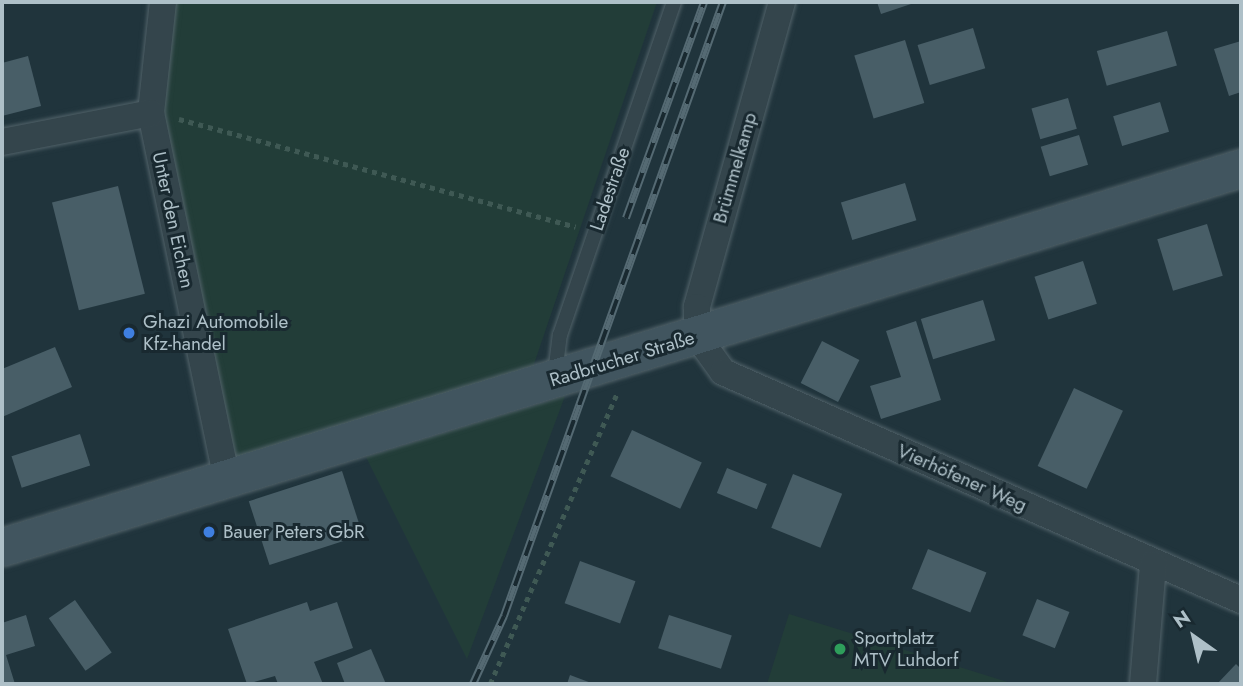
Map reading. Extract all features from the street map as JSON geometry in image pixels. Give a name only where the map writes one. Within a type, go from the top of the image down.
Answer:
[{"type":"street","name":"Unter den Eichen","points":[[163,2],[151,113],[227,479]]},
{"type":"street","name":"Brümmelkamp","points":[[697,336],[697,307],[782,2]]},
{"type":"street","points":[[2,142],[151,113]]},
{"type":"street","name":"Radbrucher Straße","points":[[2,547],[1241,168]]},
{"type":"street","name":"Vierhöfener Weg","points":[[697,336],[723,372],[1153,564],[1241,600]]},
{"type":"street","points":[[1143,684],[1153,564]]},
{"type":"lane","name":"Ladestraße","points":[[555,379],[560,335],[674,2]]},
{"type":"path","points":[[151,113],[564,223],[594,237]]},
{"type":"path","points":[[490,684],[634,355]]},
{"type":"green space","points":[[174,2],[657,2],[533,367],[231,467],[160,120]]},
{"type":"green space","points":[[565,396],[467,659],[366,457]]},
{"type":"green space","name":"Sportplatz MTV Luhdorf","points":[[789,614],[1014,684],[767,684]]},
{"type":"building","points":[[877,2],[917,2],[881,14]]},
{"type":"building","points":[[973,28],[985,68],[930,85],[918,45]]},
{"type":"building","points":[[1167,31],[1177,66],[1107,86],[1097,51]]},
{"type":"building","points":[[905,40],[924,103],[874,119],[854,55]]},
{"type":"building","points":[[1241,41],[1241,92],[1229,96],[1214,49]]},
{"type":"building","points":[[28,56],[41,106],[2,116],[2,63]]},
{"type":"building","points":[[1068,98],[1077,129],[1040,139],[1031,108]]},
{"type":"building","points":[[1160,102],[1169,132],[1122,146],[1113,116]]},
{"type":"building","points":[[1079,135],[1088,165],[1050,176],[1041,147]]},
{"type":"building","points":[[905,183],[916,220],[852,240],[841,203]]},
{"type":"building","points":[[118,186],[145,294],[79,310],[52,202]]},
{"type":"building","points":[[1207,224],[1223,276],[1173,291],[1157,239]]},
{"type":"building","points":[[1083,261],[1097,304],[1048,320],[1034,277]]},
{"type":"building","points":[[983,300],[995,340],[933,359],[921,319]]},
{"type":"building","points":[[916,321],[941,400],[881,419],[870,386],[901,377],[886,331]]},
{"type":"building","points":[[822,341],[859,360],[838,402],[801,383]]},
{"type":"building","points":[[55,347],[72,387],[2,417],[2,369]]},
{"type":"building","points":[[1074,388],[1123,411],[1087,489],[1038,466]]},
{"type":"building","points":[[632,430],[702,463],[680,509],[610,476]]},
{"type":"building","points":[[80,434],[90,465],[22,488],[12,456]]},
{"type":"building","points":[[727,468],[767,484],[757,509],[717,493]]},
{"type":"building","points":[[342,471],[363,535],[270,565],[249,501]]},
{"type":"building","points":[[793,474],[842,494],[820,548],[771,528]]},
{"type":"building","points":[[928,549],[986,573],[970,612],[912,589]]},
{"type":"building","points":[[580,561],[635,581],[620,623],[565,603]]},
{"type":"building","points":[[1037,599],[1069,612],[1055,648],[1022,635]]},
{"type":"building","points":[[75,600],[112,652],[85,671],[49,618]]},
{"type":"building","points":[[307,602],[310,611],[337,602],[353,648],[314,662],[323,684],[278,684],[275,676],[247,684],[228,629]]},
{"type":"building","points":[[26,615],[35,646],[6,655],[15,684],[2,684],[2,623]]},
{"type":"building","points":[[669,615],[732,635],[721,669],[658,648]]},
{"type":"building","points":[[371,649],[386,684],[345,684],[337,663]]},
{"type":"building","points":[[1236,664],[1241,669],[1241,684],[1217,684]]},
{"type":"building","points":[[570,675],[594,684],[567,684]]},
{"type":"railway","points":[[626,218],[704,2]]},
{"type":"railway","points":[[473,684],[504,616],[723,2]]},
{"type":"place","name":"Ghazi Automobile Kfz-handel","points":[[129,333]]},
{"type":"place","name":"Bauer Peters GbR","points":[[209,532]]},
{"type":"place","name":"Sportplatz MTV Luhdorf","points":[[840,649]]}]
